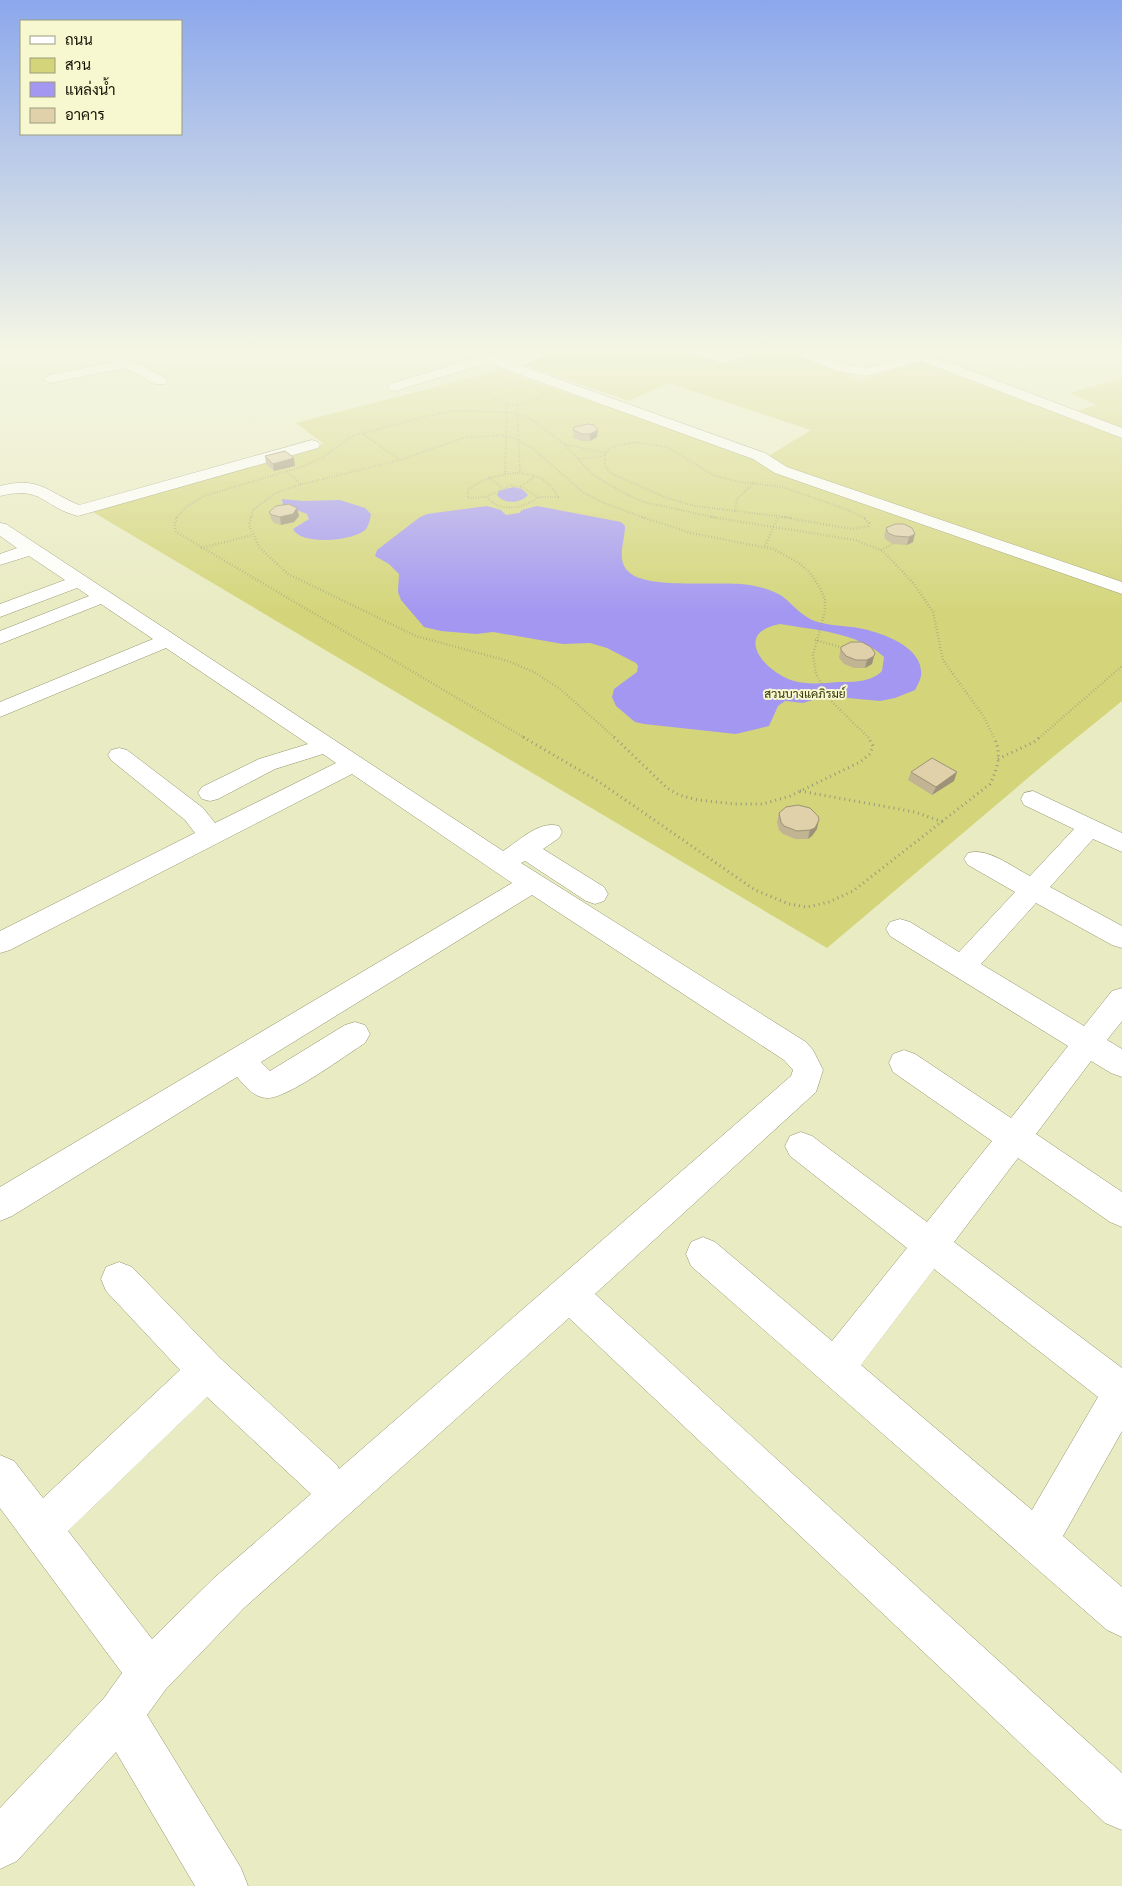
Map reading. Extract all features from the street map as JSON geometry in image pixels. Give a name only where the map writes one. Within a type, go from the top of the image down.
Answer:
[{"type":"street","points":[[707,437],[759,456],[781,470],[1122,588]]},
{"type":"street","points":[[0,491],[37,488],[78,511],[312,445]]},
{"type":"street","points":[[0,528],[352,764],[794,1051],[802,1059],[808,1070],[805,1083],[569,1294],[229,1593],[150,1673],[120,1714],[0,1844]]},
{"type":"street","points":[[0,560],[31,549]]},
{"type":"street","points":[[0,611],[79,581]]},
{"type":"street","points":[[0,638],[103,597]]},
{"type":"street","points":[[0,710],[169,640]]},
{"type":"street","points":[[210,793],[267,764],[310,752],[325,745]]},
{"type":"street","points":[[119,754],[194,814],[210,836]]},
{"type":"street","points":[[0,943],[352,764]]},
{"type":"street","points":[[1033,799],[1122,843]]},
{"type":"street","points":[[962,967],[1090,827]]},
{"type":"street","points":[[503,863],[550,832]]},
{"type":"street","points":[[525,849],[595,894]]},
{"type":"street","points":[[977,859],[1122,938]]},
{"type":"street","points":[[0,1205],[532,882]]},
{"type":"street","points":[[900,929],[1122,1064]]},
{"type":"street","points":[[835,1368],[1122,999]]},
{"type":"street","points":[[238,1060],[263,1084],[270,1085],[280,1081],[356,1034]]},
{"type":"street","points":[[904,1063],[1122,1211]]},
{"type":"street","points":[[801,1146],[1122,1392],[1036,1541]]},
{"type":"street","points":[[703,1254],[1122,1615]]},
{"type":"street","points":[[119,1279],[207,1371],[324,1479]]},
{"type":"street","points":[[569,1294],[1122,1806]]},
{"type":"street","points":[[40,1528],[207,1371]]},
{"type":"street","points":[[0,1474],[150,1673]]},
{"type":"street","points":[[120,1714],[223,1886]]},
{"type":"path","points":[[353,437],[345,440],[316,461],[221,489],[204,496],[187,506],[177,516],[174,525],[176,532],[598,781],[756,890],[789,904],[808,906],[829,902],[853,892],[990,784],[997,768],[999,748],[984,717],[943,660],[933,612],[914,584],[881,550],[855,540],[773,528],[680,511],[644,502],[593,475],[555,437]]},
{"type":"path","points":[[368,437],[400,460]]},
{"type":"path","points":[[484,437],[463,438],[400,460],[301,484],[274,494],[254,510],[249,525],[259,547],[288,574],[416,636],[508,661],[534,672],[560,689],[591,714],[667,788],[678,795],[735,804],[763,804],[799,791],[860,762],[870,754],[873,746],[870,737],[839,711],[822,686],[814,663],[816,640],[826,610],[826,602],[820,589],[801,564],[778,550],[765,546],[703,536],[670,527],[589,497],[571,483],[546,458],[508,437]]},
{"type":"path","points":[[505,474],[506,437]]},
{"type":"path","points":[[518,437],[520,474]]},
{"type":"path","points":[[578,459],[605,454],[611,447],[620,444],[648,443],[667,447],[713,475],[734,481],[782,486],[843,508],[865,518],[869,523],[863,529],[852,529],[695,506],[667,498],[622,480],[610,473],[605,465],[605,454]]},
{"type":"path","points":[[564,444],[576,445],[605,454]]},
{"type":"path","points":[[287,471],[301,484]]},
{"type":"path","points":[[505,474],[535,476],[554,487],[558,497],[538,497],[520,486],[512,485],[501,487],[487,497],[468,498],[468,490],[473,484],[489,477],[505,474]]},
{"type":"path","points":[[520,486],[535,476]]},
{"type":"path","points":[[489,477],[501,487]]},
{"type":"path","points":[[735,511],[737,498],[755,482]]},
{"type":"path","points":[[487,497],[492,504],[508,508],[525,505],[538,497]]},
{"type":"path","points":[[765,546],[778,517]]},
{"type":"path","points":[[201,548],[253,535]]},
{"type":"path","points":[[881,550],[893,544]]},
{"type":"path","points":[[816,640],[849,650]]},
{"type":"path","points":[[998,760],[1034,742],[1122,666]]},
{"type":"path","points":[[799,791],[915,812],[943,822]]},
{"type":"green space","name":"สวนบางแคภิรมย์","points":[[315,437],[695,437],[762,460],[800,437],[1122,437],[1122,701],[1048,761],[827,948],[93,512],[324,444]]},
{"type":"water","points":[[513,487],[522,489],[528,495],[521,500],[512,502],[504,500],[497,495],[499,491]]},
{"type":"water","points":[[282,499],[303,501],[340,500],[365,508],[371,514],[366,529],[360,533],[340,539],[317,540],[306,538],[293,529],[309,519],[307,514],[283,505]]},
{"type":"water","points":[[487,506],[501,510],[506,515],[519,513],[522,510],[537,506],[621,522],[625,526],[622,551],[623,563],[630,573],[640,578],[670,583],[738,584],[771,590],[782,596],[812,620],[825,624],[868,630],[904,645],[917,658],[920,667],[920,680],[915,690],[895,698],[880,701],[837,697],[816,699],[803,703],[785,701],[778,706],[769,726],[736,734],[635,722],[616,706],[612,697],[614,689],[637,672],[638,666],[636,663],[607,648],[590,643],[563,644],[493,632],[476,634],[441,631],[424,627],[401,600],[398,592],[399,574],[389,564],[375,556],[377,550],[420,517],[427,514]],"holes":[[[780,624],[835,633],[862,642],[884,657],[882,671],[868,679],[851,682],[805,683],[783,676],[772,670],[764,661],[755,644],[758,635],[766,629]]]},
{"type":"building","points":[[285,451],[294,458],[273,464],[265,456]]},
{"type":"building","points":[[289,504],[297,508],[293,514],[280,517],[269,512],[276,506]]},
{"type":"building","points":[[895,524],[904,524],[912,528],[915,534],[909,537],[895,536],[888,533],[886,528]]},
{"type":"building","points":[[851,642],[862,642],[871,647],[875,653],[874,656],[867,660],[856,660],[846,656],[841,647]]},
{"type":"building","points":[[932,758],[957,772],[936,787],[911,772]]},
{"type":"building","points":[[798,805],[810,808],[818,816],[819,820],[815,828],[797,831],[784,826],[781,822],[779,813],[786,807]]}]
